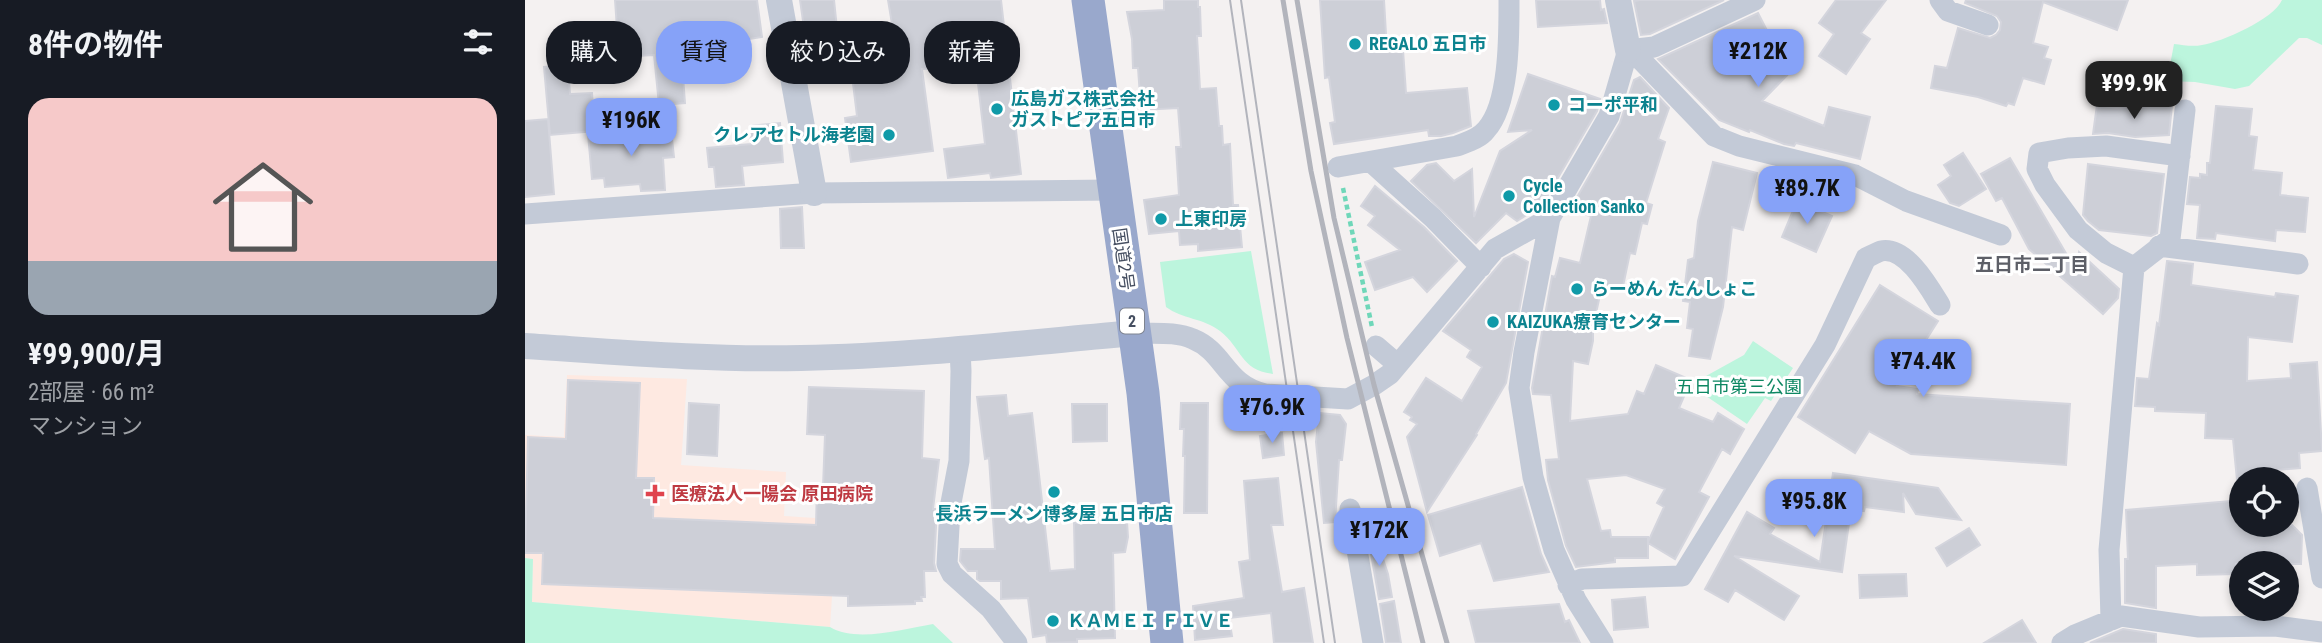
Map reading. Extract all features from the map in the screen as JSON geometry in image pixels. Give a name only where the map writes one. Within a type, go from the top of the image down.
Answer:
[{"type":"highway","name":"国道2号","points":[[1088,0],[1143,393],[1167,643]]},
{"type":"street","points":[[779,0],[814,193]]},
{"type":"street","points":[[1338,167],[1457,146],[1473,140],[1487,129],[1495,115],[1504,87],[1509,0]]},
{"type":"street","points":[[1603,643],[1581,609],[1557,558],[1535,484],[1519,388],[1551,218],[1609,116],[1628,50],[1618,0]]},
{"type":"street","points":[[1628,50],[1654,47],[1755,0]]},
{"type":"street","points":[[1940,0],[1948,11],[1988,25]]},
{"type":"street","points":[[1628,50],[1642,61],[1714,136],[1855,175],[1906,201],[2000,235]]},
{"type":"street","points":[[2111,620],[2109,550],[2134,267],[2170,240],[2185,110]]},
{"type":"street","points":[[2134,267],[2106,253],[2078,230],[2041,177],[2037,169],[2039,153],[2106,145],[2180,156]]},
{"type":"street","points":[[1371,162],[1433,218],[1481,267]]},
{"type":"street","points":[[525,214],[814,193],[1113,190]]},
{"type":"street","points":[[525,346],[719,358],[826,357],[960,349],[1134,333],[1180,334],[1207,347],[1245,388],[1265,394],[1348,399],[1389,374],[1495,249],[1551,218]]},
{"type":"street","points":[[2159,246],[2298,264]]},
{"type":"street","points":[[1568,584],[1582,579],[1682,576],[1825,345],[1866,258],[1883,250],[1902,256],[1925,279],[1940,305]]},
{"type":"street","points":[[1376,346],[1397,364]]},
{"type":"street","points":[[960,349],[959,461],[950,508],[947,564],[959,582],[991,609],[1017,643]]},
{"type":"street","points":[[2307,488],[2322,578]]},
{"type":"street","points":[[1350,509],[1373,643]]},
{"type":"street","points":[[2062,643],[2121,617],[2199,627],[2275,626],[2322,632]]},
{"type":"path","points":[[1338,167],[1376,346]]},
{"type":"shaded area","name":"医療法人一陽会 原田病院","points":[[567,375],[687,379],[681,465],[786,472],[784,516],[831,519],[834,565],[830,627],[532,602],[533,559],[525,558],[525,435],[564,437]]},
{"type":"green space","points":[[2282,0],[2322,0],[2322,45],[2307,38],[2299,38],[2249,86],[2235,89],[2195,82],[2167,81],[2174,44],[2199,46],[2234,34],[2269,15]]},
{"type":"green space","points":[[1251,251],[1273,374],[1254,368],[1220,331],[1166,307],[1160,262]]},
{"type":"green space","name":"五日市第三公園","points":[[1753,341],[1793,368],[1771,401],[1765,398],[1747,424],[1706,396],[1712,387],[1706,376],[1744,355]]},
{"type":"green space","points":[[525,558],[533,559],[532,602],[830,627],[853,634],[880,633],[933,624],[953,643],[525,643]]},
{"type":"building","points":[[615,0],[757,0],[762,37],[752,39],[752,21],[656,21],[656,75],[654,55],[642,56],[642,21],[616,21]]},
{"type":"building","points":[[800,0],[834,0],[836,21],[803,21]]},
{"type":"building","points":[[888,0],[1001,0],[1003,21],[924,21],[922,69],[933,151],[851,162],[845,118],[857,116],[853,84],[910,84],[910,21],[892,21]]},
{"type":"building","points":[[1164,0],[1198,0],[1201,36],[1197,36],[1200,89],[1216,88],[1223,145],[1230,144],[1233,205],[1238,205],[1242,247],[1198,251],[1198,244],[1180,245],[1179,231],[1149,234],[1144,200],[1179,195],[1176,147],[1181,147],[1178,108],[1141,110],[1138,68],[1133,68],[1127,12],[1164,10]]},
{"type":"building","points":[[1320,0],[1384,0],[1387,51],[1403,50],[1406,93],[1467,88],[1471,126],[1441,136],[1429,136],[1428,130],[1334,144],[1330,123],[1335,122],[1329,77],[1325,78]]},
{"type":"building","points":[[1536,0],[1600,0],[1607,23],[1538,27]]},
{"type":"building","points":[[1724,0],[1650,34],[1641,35],[1634,1]]},
{"type":"building","points":[[1836,0],[1886,0],[1861,33],[1870,39],[1846,74],[1819,56],[1834,34],[1819,23]]},
{"type":"building","points":[[1966,0],[2128,0],[2117,30],[2043,2],[2033,43],[2048,47],[2044,58],[2051,60],[2044,84],[2023,78],[2014,105],[2008,103],[2006,106],[1978,97],[1931,88],[1935,66],[1947,68],[1958,28],[1990,38],[2000,30],[2001,22],[1997,16],[1965,3]]},
{"type":"building","points":[[1758,13],[1777,50],[1782,45],[1799,63],[1762,101],[1824,126],[1829,107],[1870,117],[1860,159],[1796,143],[1794,146],[1784,144],[1719,120],[1658,59]]},
{"type":"building","points":[[544,67],[546,84],[569,84],[570,94],[592,93],[595,131],[550,135]]},
{"type":"building","points":[[1528,74],[1600,99],[1597,111],[1542,205],[1517,221],[1506,213],[1476,243],[1411,181],[1427,165],[1436,163],[1454,181],[1472,169],[1474,217],[1500,151],[1532,130],[1508,132]]},
{"type":"building","points":[[1640,77],[1669,108],[1658,139],[1665,142],[1646,203],[1652,205],[1647,224],[1642,223],[1635,254],[1630,253],[1622,291],[1602,286],[1588,364],[1573,361],[1570,421],[1628,414],[1637,391],[1644,394],[1656,365],[1691,380],[1679,408],[1713,422],[1718,413],[1744,429],[1730,454],[1722,449],[1699,492],[1709,497],[1675,559],[1648,543],[1648,558],[1615,558],[1615,562],[1576,567],[1566,546],[1548,480],[1546,460],[1559,459],[1551,395],[1533,394],[1532,388],[1552,276],[1555,277],[1560,258],[1580,263],[1591,216],[1569,211],[1620,123],[1634,80]],"holes":[[[1626,475],[1665,489],[1657,503],[1664,507],[1648,542],[1648,537],[1611,537],[1610,530],[1601,531],[1587,479]]]},
{"type":"building","points":[[657,84],[684,84],[685,103],[659,105]]},
{"type":"building","points":[[978,84],[1011,84],[1021,174],[991,178],[990,173],[948,178],[944,149],[985,144]]},
{"type":"building","points":[[2097,105],[2117,108],[2172,105],[2169,135],[2135,137],[2093,134]]},
{"type":"building","points":[[2216,106],[2252,109],[2249,136],[2257,137],[2253,170],[2282,173],[2280,195],[2308,198],[2305,232],[2276,230],[2275,241],[2216,233],[2215,239],[2197,238],[2200,205],[2187,204],[2190,177],[2200,178],[2200,174],[2207,175]]},
{"type":"building","points":[[548,119],[554,194],[525,197],[525,121]]},
{"type":"building","points":[[780,123],[783,162],[742,166],[744,185],[716,187],[714,167],[709,167],[707,148],[751,144],[750,126]]},
{"type":"building","points":[[671,130],[674,157],[663,158],[665,190],[641,191],[640,184],[605,187],[604,178],[592,179],[588,134]]},
{"type":"building","points":[[1963,153],[1986,189],[1959,206],[1950,203],[1938,185],[1951,176],[1944,165]]},
{"type":"building","points":[[2010,158],[2077,272],[2079,252],[2119,289],[2118,298],[2103,314],[2029,249],[2002,198],[1996,201],[1981,174]]},
{"type":"building","points":[[1713,162],[1757,173],[1743,230],[1732,227],[1723,307],[1710,359],[1689,356],[1693,329],[1687,328],[1690,302],[1683,301],[1688,260],[1694,258],[1698,221]]},
{"type":"building","points":[[2088,164],[2164,174],[2157,233],[2151,236],[2099,230],[2088,221],[2083,215]]},
{"type":"building","points":[[1375,186],[1424,227],[1457,261],[1427,292],[1413,277],[1375,290],[1365,262],[1400,250],[1368,225],[1375,216],[1361,206]]},
{"type":"building","points":[[1797,201],[1832,216],[1816,252],[1782,237]]},
{"type":"building","points":[[802,207],[804,248],[781,248],[780,209]]},
{"type":"building","points":[[1514,254],[1528,262],[1506,383],[1477,435],[1427,512],[1407,437],[1417,424],[1404,412],[1426,378],[1462,401],[1482,367],[1467,357],[1471,350],[1443,331],[1504,259]]},
{"type":"building","points":[[2167,261],[2193,264],[2191,285],[2275,297],[2276,293],[2298,296],[2292,342],[2248,337],[2247,381],[2291,378],[2290,364],[2317,362],[2322,451],[2299,453],[2300,468],[2236,467],[2233,439],[2205,438],[2206,413],[2155,411],[2155,407],[2135,406],[2137,378],[2149,379],[2157,323],[2159,325]]},
{"type":"building","points":[[1880,285],[1938,321],[1897,386],[1918,389],[1917,394],[2070,404],[2066,465],[1911,454],[1869,431],[1855,453],[1798,417]]},
{"type":"building","points":[[568,380],[640,383],[636,478],[654,478],[653,518],[816,525],[817,487],[823,487],[825,435],[807,434],[809,387],[924,391],[922,458],[939,460],[933,509],[937,509],[934,563],[936,571],[924,571],[925,597],[921,597],[922,601],[915,601],[915,604],[848,606],[848,596],[542,584],[543,553],[525,553],[528,437],[566,439]]},
{"type":"building","points":[[1006,395],[1008,416],[1032,413],[1050,571],[1075,569],[1074,523],[1127,522],[1125,552],[1113,553],[1115,638],[1047,643],[1046,635],[1033,637],[1028,598],[1001,599],[1001,581],[980,581],[977,579],[977,571],[968,571],[960,561],[961,549],[995,549],[989,458],[985,459],[977,397]]},
{"type":"building","points":[[689,403],[719,405],[717,456],[687,454]]},
{"type":"building","points":[[1181,403],[1208,403],[1207,513],[1184,513],[1185,456],[1184,429],[1180,429]]},
{"type":"building","points":[[1072,404],[1107,404],[1107,441],[1073,442]]},
{"type":"building","points":[[1319,413],[1340,415],[1346,424],[1342,460],[1339,460],[1335,522],[1324,523],[1316,442]]},
{"type":"building","points":[[1282,433],[1284,455],[1263,458],[1260,436]]},
{"type":"building","points":[[1833,473],[1938,488],[1961,520],[1916,514],[1903,493],[1904,512],[1865,507],[1864,511],[1851,509],[1842,572],[1734,556],[1799,596],[1784,620],[1735,590],[1728,602],[1705,589],[1747,512],[1774,528],[1770,534],[1820,562]]},
{"type":"building","points":[[1278,478],[1283,525],[1271,525],[1282,592],[1304,588],[1313,643],[1274,643],[1271,613],[1229,618],[1232,636],[1195,640],[1193,606],[1244,598],[1239,562],[1250,560],[1244,481]]},
{"type":"building","points":[[1522,487],[1541,554],[1549,572],[1494,581],[1481,543],[1440,556],[1428,515]]},
{"type":"building","points":[[2229,501],[2229,537],[2299,537],[2299,532],[2302,535],[2301,564],[2299,551],[2229,551],[2229,574],[2197,575],[2197,564],[2156,566],[2156,608],[2125,603],[2125,559],[2128,559],[2126,510]]},
{"type":"building","points":[[1969,528],[1980,545],[1947,566],[1936,548]]},
{"type":"building","points":[[1373,529],[1388,574],[1392,597],[1379,599],[1367,531]]},
{"type":"building","points":[[1906,574],[1907,596],[1860,598],[1859,575]]},
{"type":"building","points":[[1645,597],[1648,627],[1614,630],[1612,600]]},
{"type":"building","points":[[1394,601],[1401,643],[1386,643],[1380,604]]},
{"type":"building","points":[[1559,604],[1565,622],[1569,620],[1580,643],[1476,643],[1468,611]]},
{"type":"building","points":[[2022,620],[2036,643],[1984,643]]},
{"type":"building","points":[[2123,629],[2156,634],[2156,643],[2090,643]]},
{"type":"tram line","points":[[1230,0],[1324,643]]},
{"type":"tram line","points":[[1241,0],[1335,643]]},
{"type":"railway","points":[[1283,0],[1311,171],[1347,338],[1423,643]]},
{"type":"railway","points":[[1297,0],[1334,218],[1374,385],[1447,643]]},
{"type":"place","name":"REGALO 五日市","points":[[1355,44]]},
{"type":"place","name":"コーポ平和","points":[[1554,105]]},
{"type":"place","name":"広島ガス株式会社 ガストピア五日市","points":[[997,109]]},
{"type":"place","name":"クレアセトル海老園","points":[[889,135]]},
{"type":"place","name":"Cycle Collection Sanko","points":[[1509,196]]},
{"type":"place","name":"上東印房","points":[[1161,219]]},
{"type":"place","name":"らーめん たんしょこ","points":[[1577,289]]},
{"type":"place","name":"KAIZUKA療育センター","points":[[1493,322]]},
{"type":"place","name":"長浜ラーメン博多屋 五日市店","points":[[1054,492]]},
{"type":"place","name":"医療法人一陽会 原田病院","points":[[655,494]]},
{"type":"place","name":"ＫＡＭＥＩ ＦＩＶＥ","points":[[1053,621]]},
{"type":"district","name":"五日市二丁目","points":[[2032,264]]}]
